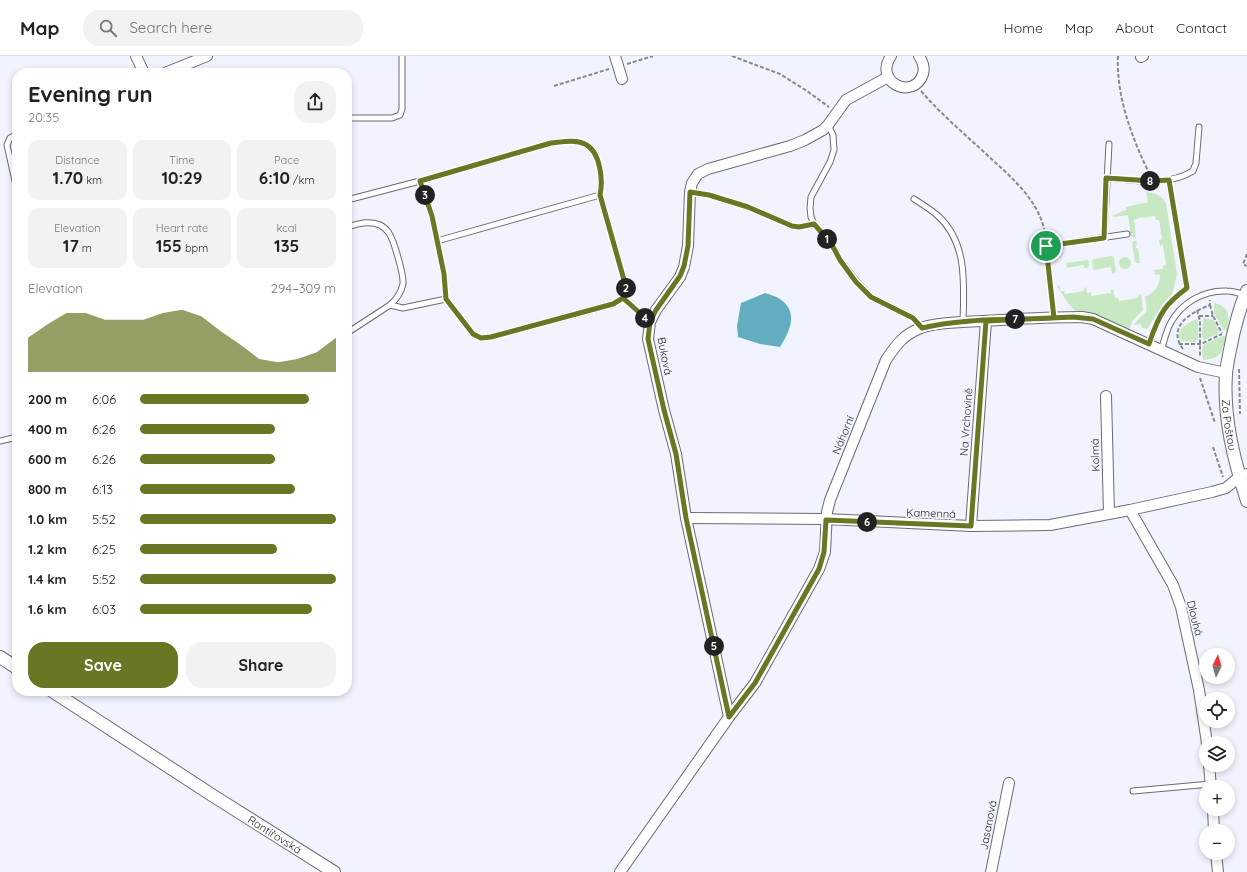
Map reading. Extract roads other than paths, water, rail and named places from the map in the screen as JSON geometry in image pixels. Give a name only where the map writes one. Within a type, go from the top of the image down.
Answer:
[{"type":"street","points":[[136,56],[142,68]]},
{"type":"street","points":[[177,68],[207,56]]},
{"type":"street","points":[[615,56],[622,79]]},
{"type":"street","points":[[891,56],[886,66],[888,77],[891,82],[902,87],[909,87],[915,84],[922,76],[924,71],[923,57]]},
{"type":"street","name":"Buková","points":[[729,717],[686,518],[676,454],[664,410],[648,339],[650,322],[656,310],[680,276],[684,266],[688,246],[690,192],[692,183],[698,174],[708,169],[797,143],[818,133],[828,125],[846,100],[888,77]]},
{"type":"street","name":"Za Poštou","points":[[1246,293],[1238,316],[1228,335],[1226,397],[1231,445],[1247,501]]},
{"type":"street","points":[[922,328],[933,325],[963,322],[1082,317],[1093,319],[1198,366],[1226,373]]},
{"type":"street","name":"Na Vrchovině","points":[[971,526],[986,321]]},
{"type":"street","name":"Náhorní","points":[[620,872],[729,717],[755,683],[819,569],[824,552],[826,520],[830,500],[886,360],[896,344],[908,335],[922,328]]},
{"type":"street","name":"Kolmá","points":[[1106,396],[1109,514]]},
{"type":"street","name":"Kamenná","points":[[686,518],[826,520],[971,526],[1050,525],[1130,510],[1212,492],[1226,488],[1240,478]]},
{"type":"street","name":"Dlouhá","points":[[1130,510],[1173,585],[1181,607],[1199,690],[1206,736]]},
{"type":"street","points":[[0,657],[12,665]]},
{"type":"street","name":"Rantířovská","points":[[60,696],[334,872]]},
{"type":"street","name":"Jasanová","points":[[992,872],[1009,782]]},
{"type":"street","points":[[1217,860],[1218,872]]},
{"type":"lane","points":[[352,118],[392,118],[400,115],[402,109],[402,56]]},
{"type":"lane","points":[[828,125],[833,135],[834,150],[830,162],[811,197],[810,208],[811,217],[814,224],[831,243],[840,260],[856,282],[871,297],[913,318],[922,328]]},
{"type":"lane","points":[[1106,178],[1153,181],[1182,177],[1193,171],[1196,163],[1199,128]]},
{"type":"lane","points":[[12,137],[7,145],[12,168]]},
{"type":"lane","points":[[352,199],[420,181],[551,143],[574,141],[586,145],[595,154],[600,170],[602,188],[600,195],[626,287],[623,298],[613,304],[491,337],[481,338],[473,334],[446,299],[444,274],[432,216],[420,181]]},
{"type":"lane","points":[[1104,238],[1109,144]]},
{"type":"lane","points":[[1149,344],[1156,324],[1165,309],[1187,288],[1169,180]]},
{"type":"lane","points":[[690,192],[709,195],[748,207],[792,226],[799,227],[814,224]]},
{"type":"lane","points":[[437,241],[600,195]]},
{"type":"lane","points":[[914,199],[938,216],[952,233],[959,249],[964,288],[963,322]]},
{"type":"lane","points":[[352,226],[371,222],[381,226],[390,233],[403,278],[402,289],[390,305],[352,330]]},
{"type":"lane","points":[[1046,246],[1127,234]]},
{"type":"lane","points":[[1161,350],[1170,325],[1181,308],[1189,302],[1208,293],[1228,291],[1246,293]]},
{"type":"lane","points":[[623,298],[650,322]]},
{"type":"lane","points":[[390,305],[404,308],[446,299]]},
{"type":"lane","points":[[0,441],[12,438]]},
{"type":"lane","points":[[1133,791],[1199,787]]},
{"type":"water","points":[[765,293],[775,296],[786,304],[791,316],[791,322],[787,335],[780,347],[760,344],[738,337],[737,326],[741,303]]}]
